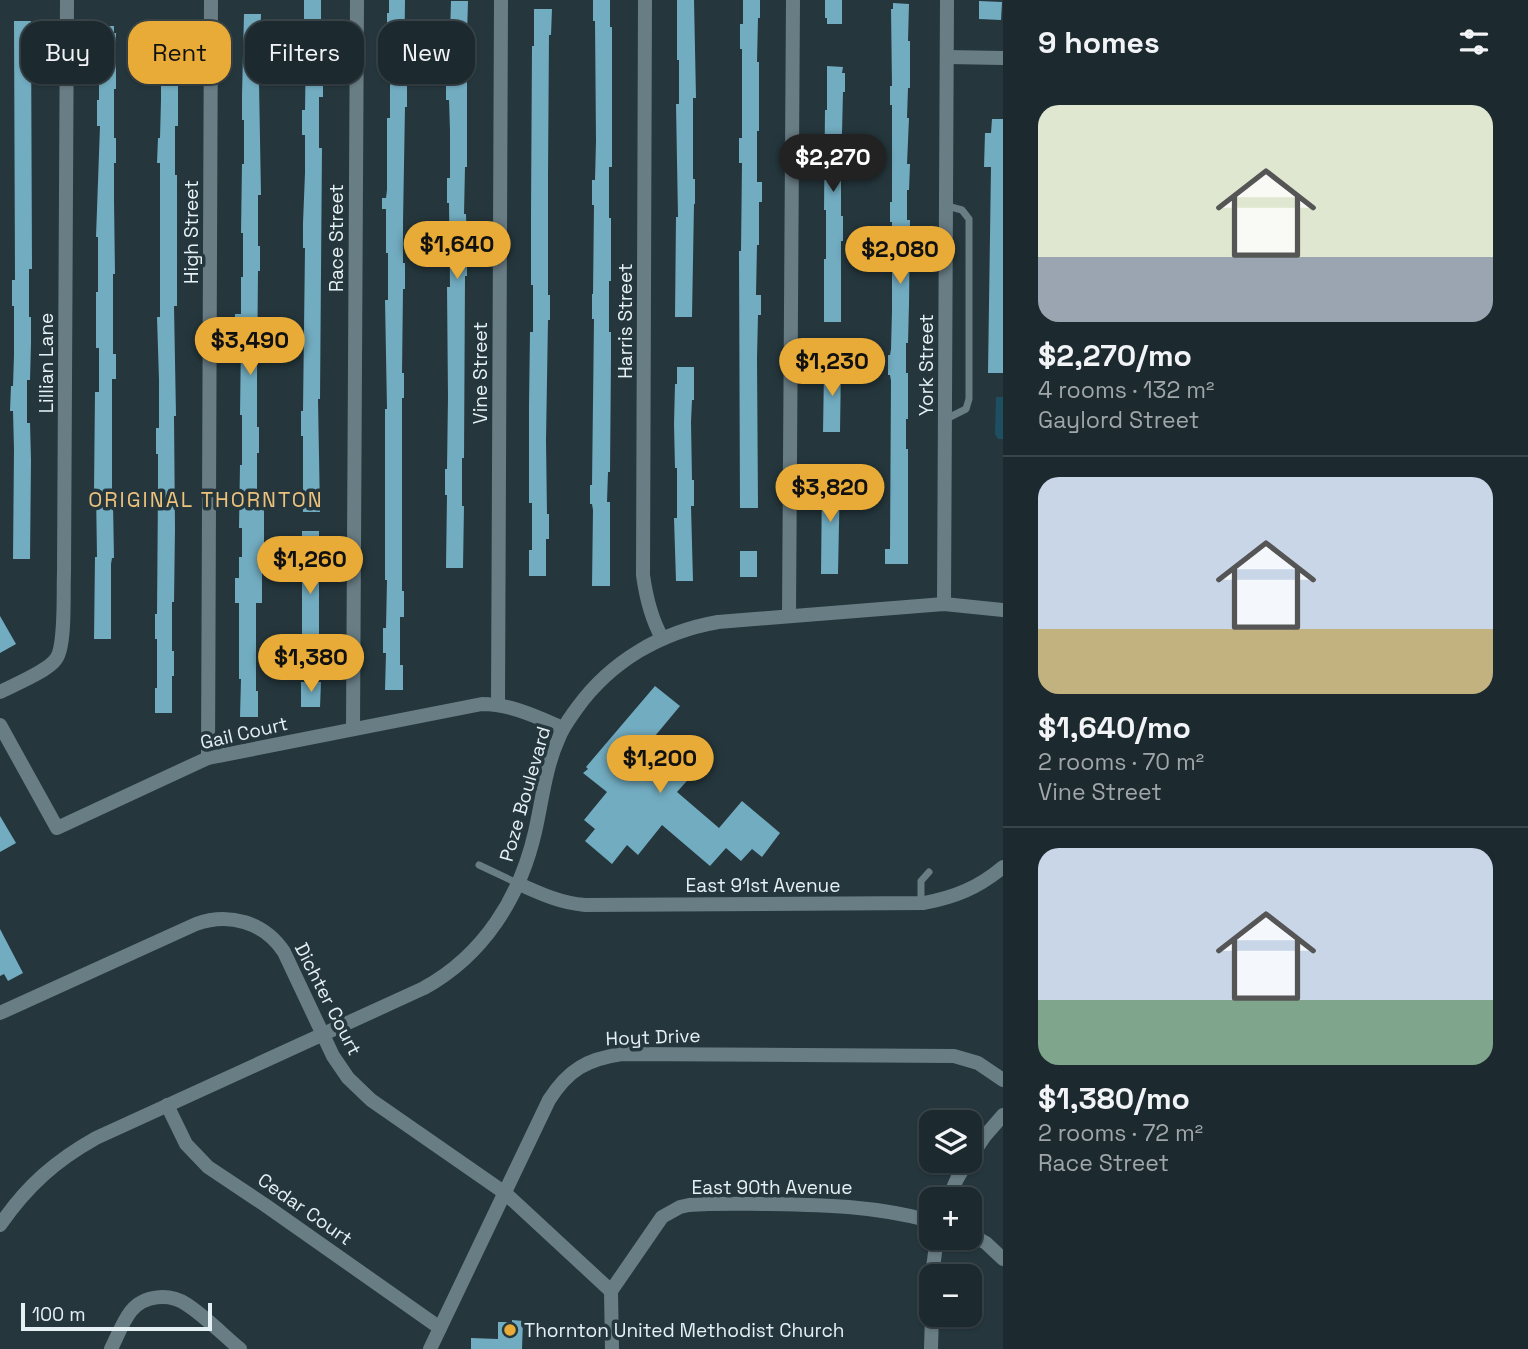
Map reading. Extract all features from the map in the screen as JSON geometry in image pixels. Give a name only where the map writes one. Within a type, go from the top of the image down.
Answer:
[{"type":"street","name":"Lillian Lane","points":[[0,692],[50,666],[57,659],[62,644],[67,0]]},
{"type":"street","name":"High Street","points":[[208,758],[211,0]]},
{"type":"street","name":"Race Street","points":[[353,729],[357,0]]},
{"type":"street","name":"Vine Street","points":[[498,704],[501,0]]},
{"type":"street","name":"Harris Street","points":[[645,0],[643,575],[650,612],[662,638]]},
{"type":"street","points":[[789,615],[793,0]]},
{"type":"street","name":"York Street","points":[[944,604],[947,0]]},
{"type":"street","points":[[947,57],[1003,58]]},
{"type":"street","name":"Poze Boulevard","points":[[0,1225],[42,1174],[65,1156],[96,1138],[424,988],[455,967],[482,942],[500,918],[519,884],[535,833],[546,776],[563,728],[583,700],[625,659],[662,638],[709,623],[944,604],[1003,610]]},
{"type":"street","name":"Gail Court","points":[[0,725],[57,828],[208,758],[353,729],[482,704],[498,704],[563,728]]},
{"type":"street","name":"East 91st Avenue","points":[[519,884],[569,904],[585,905],[920,903],[959,895],[982,883],[1003,867]]},
{"type":"street","name":"Dichter Court","points":[[0,1013],[204,921],[223,918],[251,923],[278,942],[341,1070],[371,1100],[505,1194],[611,1291]]},
{"type":"street","name":"Hoyt Drive","points":[[430,1349],[549,1100],[568,1076],[588,1062],[622,1054],[954,1056],[978,1063],[1003,1080]]},
{"type":"street","name":"Cedar Court","points":[[167,1105],[186,1144],[208,1167],[440,1328]]},
{"type":"street","points":[[982,1140],[1003,1115]]},
{"type":"street","name":"East 90th Avenue","points":[[611,1291],[662,1217],[689,1205],[859,1206],[919,1218]]},
{"type":"street","points":[[982,1241],[1003,1259]]},
{"type":"street","points":[[611,1291],[612,1349]]},
{"type":"street","points":[[111,1349],[130,1312],[149,1298],[163,1297],[185,1303],[240,1349]]},
{"type":"street","points":[[931,1349],[932,1327]]},
{"type":"lane","points":[[946,206],[962,210],[969,219],[969,399],[966,409],[946,419]]},
{"type":"lane","points":[[479,865],[519,884]]},
{"type":"lane","points":[[920,903],[921,881],[929,872]]},
{"type":"shaded area","points":[[996,397],[1003,397],[1003,439],[998,439],[995,434]]},
{"type":"building","points":[[304,0],[321,0],[321,21],[304,21]]},
{"type":"building","points":[[389,0],[405,0],[405,21],[387,21]]},
{"type":"building","points":[[593,0],[610,0],[612,27],[612,167],[609,167],[610,472],[607,502],[610,502],[610,586],[592,586],[592,180],[595,180],[596,141]]},
{"type":"building","points":[[677,0],[694,0],[696,98],[693,98],[695,204],[692,317],[675,317],[678,217],[676,104],[679,104]]},
{"type":"building","points":[[743,0],[760,0],[757,182],[762,182],[762,202],[759,202],[756,295],[761,295],[757,358],[758,508],[740,508],[739,251],[742,163],[739,163],[739,138],[742,138],[740,24],[743,24]]},
{"type":"building","points":[[825,0],[842,0],[842,24],[827,24]]},
{"type":"building","points":[[451,1],[468,1],[467,21],[450,21]]},
{"type":"building","points":[[979,1],[1002,2],[1001,20],[979,19]]},
{"type":"building","points":[[893,3],[909,4],[910,41],[907,118],[907,164],[910,164],[907,190],[907,220],[910,220],[909,304],[906,343],[908,564],[885,564],[885,549],[890,549],[891,381],[888,375],[888,355],[891,349],[892,311],[890,86]]},
{"type":"building","points":[[534,9],[552,9],[549,35],[550,320],[546,440],[549,539],[546,539],[546,576],[529,576],[529,550],[532,550],[529,405],[530,332],[533,332],[531,211]]},
{"type":"building","points":[[244,14],[261,14],[261,21],[245,21],[245,84],[259,84],[261,195],[258,195],[260,271],[257,503],[264,503],[266,566],[262,566],[262,603],[256,603],[258,717],[240,717],[239,603],[235,603],[235,578],[239,578],[239,557],[242,557],[242,528],[239,528],[242,465],[241,340],[235,339],[235,314],[241,314],[243,277]]},
{"type":"building","points":[[14,21],[21,21],[21,84],[31,84],[32,269],[29,269],[30,380],[27,380],[27,423],[30,423],[31,460],[30,559],[13,559],[14,449],[13,411],[10,411],[14,355],[12,280],[15,280]]},
{"type":"building","points":[[116,33],[113,354],[116,354],[116,379],[112,379],[114,558],[111,564],[111,639],[94,639],[97,557],[94,490],[95,392],[99,392],[99,348],[96,348],[96,237],[99,84],[114,84]]},
{"type":"building","points":[[827,66],[843,67],[842,73],[845,73],[841,173],[841,322],[824,322]]},
{"type":"building","points":[[161,84],[178,84],[178,126],[175,126],[177,306],[174,306],[176,416],[172,713],[155,713],[158,490],[156,428],[159,428],[157,317],[160,317],[160,163],[157,163]]},
{"type":"building","points":[[305,84],[323,84],[323,97],[319,97],[319,148],[322,148],[318,399],[320,512],[303,512],[301,411],[305,135],[302,135],[302,110],[305,110]]},
{"type":"building","points":[[390,84],[407,84],[402,373],[404,617],[400,617],[403,690],[385,690],[386,653],[383,653],[387,580],[385,300],[388,300],[388,253],[386,209],[382,209],[382,198],[386,198],[387,190],[387,118],[390,118]]},
{"type":"building","points":[[446,84],[467,84],[463,568],[446,568],[447,287],[450,287],[447,178],[450,178],[450,130],[449,100],[446,100]]},
{"type":"building","points":[[992,119],[1003,119],[1003,373],[988,373],[991,167],[984,167],[985,133],[991,133]]},
{"type":"building","points":[[826,364],[841,364],[840,432],[823,432]]},
{"type":"building","points":[[677,367],[694,367],[691,422],[694,480],[694,506],[691,506],[693,581],[676,581],[674,518],[677,518],[677,468],[674,424]]},
{"type":"building","points":[[824,475],[840,475],[838,574],[821,574]]},
{"type":"building","points":[[302,531],[319,531],[319,662],[302,662]]},
{"type":"building","points":[[740,551],[757,551],[757,577],[740,577]]},
{"type":"building","points":[[0,616],[16,644],[0,653]]},
{"type":"building","points":[[301,682],[321,682],[320,707],[301,707]]},
{"type":"building","points":[[655,686],[680,706],[655,736],[682,765],[683,763],[694,773],[677,792],[719,828],[742,801],[780,833],[762,857],[752,849],[741,861],[726,848],[710,866],[662,825],[638,855],[627,845],[612,864],[585,841],[595,829],[584,820],[607,792],[583,773]]},
{"type":"building","points":[[0,816],[16,843],[0,852]]},
{"type":"building","points":[[0,929],[23,973],[8,981],[4,974],[0,976]]},
{"type":"building","name":"Thornton United Methodist Church","points":[[523,1321],[522,1349],[471,1349],[471,1338],[498,1339],[498,1322]]},
{"type":"place","name":"Thornton United Methodist Church","points":[[510,1330]]},
{"type":"district","name":"ORIGINAL THORNTON","points":[[206,499]]}]
